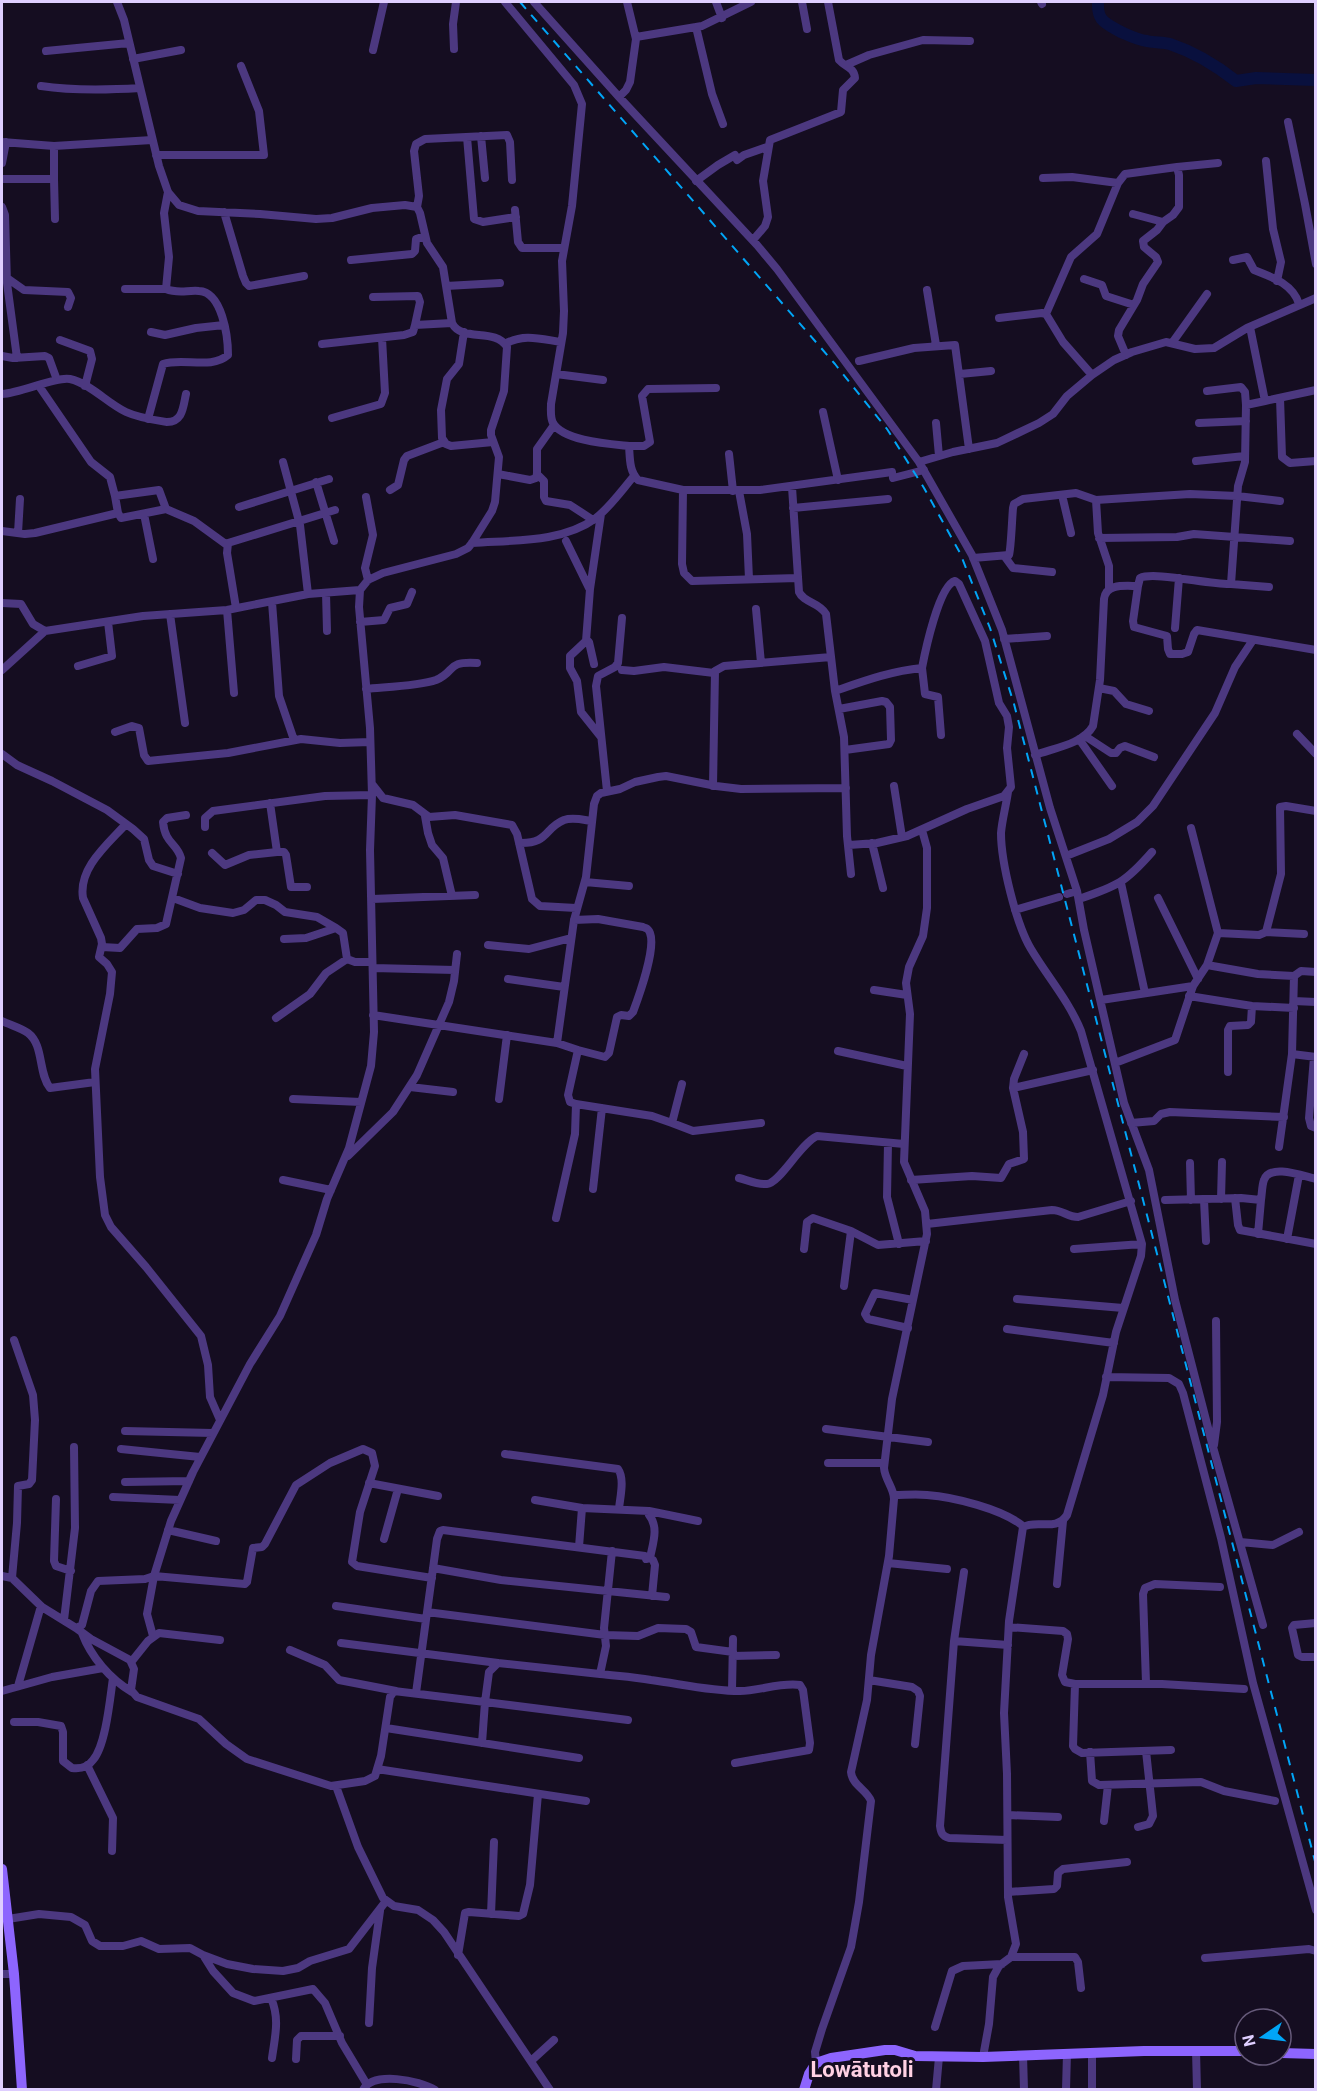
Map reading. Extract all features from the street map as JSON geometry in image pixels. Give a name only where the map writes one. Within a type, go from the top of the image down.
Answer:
[{"type":"street","points":[[117,2],[156,155],[168,192],[179,205],[198,211],[325,219],[372,208],[405,205],[417,207]]},
{"type":"street","points":[[373,50],[384,2]]},
{"type":"street","points":[[454,49],[453,24],[456,2]]},
{"type":"street","points":[[505,2],[574,85],[582,104],[572,206],[561,271],[564,323],[550,413],[554,425],[587,441],[644,446],[650,442],[642,396],[648,389],[716,388]]},
{"type":"street","points":[[534,2],[777,269],[919,462],[973,558],[1004,639],[1050,808],[1078,895],[1124,1103],[1149,1170],[1168,1269],[1213,1447],[1263,1626]]},
{"type":"street","points":[[619,97],[630,82],[636,37],[627,2]]},
{"type":"street","points":[[716,2],[722,18]]},
{"type":"street","points":[[636,37],[696,27],[722,18],[751,2]]},
{"type":"street","points":[[802,2],[807,29]]},
{"type":"street","points":[[753,240],[765,226],[768,217],[763,181],[770,140],[841,112],[842,92],[855,76],[854,72],[839,60],[828,2]]},
{"type":"street","points":[[696,27],[712,94],[723,124]]},
{"type":"street","points":[[846,65],[868,55],[923,40],[970,40]]},
{"type":"street","points":[[46,51],[129,43]]},
{"type":"street","points":[[133,59],[181,50]]},
{"type":"street","points":[[156,155],[264,155],[259,111],[241,66]]},
{"type":"street","points":[[41,86],[62,89],[140,88]]},
{"type":"street","points":[[1288,122],[1316,264]]},
{"type":"street","points":[[153,1636],[147,1614],[154,1576],[168,1530],[180,1500],[220,1419],[280,1316],[316,1235],[331,1191],[346,1158],[371,1066],[373,1016],[370,850],[372,795],[360,622],[360,590],[368,580],[395,569],[456,554],[472,543],[495,502],[500,457],[491,435],[492,422],[504,391],[508,353],[505,344],[497,338],[457,331],[452,323],[443,267],[425,236],[417,207],[419,196],[414,151],[416,144],[424,139],[502,134],[509,137],[512,180]]},
{"type":"street","points":[[467,136],[474,219],[483,222],[515,213],[518,242],[522,248],[564,248]]},
{"type":"street","points":[[481,136],[485,178]]},
{"type":"street","points":[[2,163],[4,142],[54,146],[152,140]]},
{"type":"street","points":[[54,146],[56,219]]},
{"type":"street","points":[[696,181],[718,165],[767,147]]},
{"type":"street","points":[[1266,161],[1273,229],[1281,262],[1277,281]]},
{"type":"street","points":[[1046,314],[1071,257],[1097,234],[1118,183],[1125,174],[1218,163]]},
{"type":"street","points":[[1126,355],[1118,333],[1143,284],[1158,262],[1156,257],[1144,247],[1143,241],[1179,207],[1177,167]]},
{"type":"street","points":[[1043,178],[1082,178],[1118,183]]},
{"type":"street","points":[[2,179],[54,179]]},
{"type":"street","points":[[166,289],[169,257],[164,213],[168,192]]},
{"type":"street","points":[[1305,204],[1316,202]]},
{"type":"street","points":[[2,207],[5,215],[6,278],[16,358]]},
{"type":"street","points":[[224,212],[243,276],[249,286],[304,276]]},
{"type":"street","points":[[1132,214],[1163,222]]},
{"type":"street","points":[[351,260],[412,254],[415,251],[416,239],[425,236]]},
{"type":"street","points":[[1233,260],[1247,257],[1254,270],[1294,291],[1299,304]]},
{"type":"street","points":[[6,278],[24,290],[68,292],[71,298],[68,307]]},
{"type":"street","points":[[1084,279],[1102,285],[1106,296],[1134,305]]},
{"type":"street","points":[[446,286],[500,283]]},
{"type":"street","points":[[125,289],[202,291],[208,294],[219,309],[224,325],[227,356],[202,362],[163,364],[148,419]]},
{"type":"street","points":[[927,290],[936,345]]},
{"type":"street","points":[[1172,343],[1207,294]]},
{"type":"street","points":[[322,344],[410,334],[415,325],[420,302],[418,296],[373,297]]},
{"type":"street","points":[[919,462],[997,443],[1039,423],[1053,414],[1067,396],[1092,375],[1126,355],[1158,343],[1172,343],[1195,350],[1214,348],[1250,327],[1316,298]]},
{"type":"street","points":[[999,318],[1046,314]]},
{"type":"street","points":[[1046,314],[1063,342],[1092,375]]},
{"type":"street","points":[[415,325],[452,323]]},
{"type":"street","points":[[151,333],[165,335],[224,325]]},
{"type":"street","points":[[1250,327],[1265,401]]},
{"type":"street","points":[[464,332],[459,364],[450,374],[446,384],[440,419],[441,433],[444,442],[451,446],[493,442]]},
{"type":"street","points":[[505,344],[524,337],[561,342]]},
{"type":"street","points":[[333,418],[381,404],[385,393],[382,338]]},
{"type":"street","points":[[60,340],[90,351],[92,358],[85,386]]},
{"type":"street","points":[[859,361],[902,350],[936,345],[956,345],[969,449]]},
{"type":"street","points":[[2,356],[16,358],[45,356],[49,358],[57,380]]},
{"type":"street","points":[[960,374],[991,371]]},
{"type":"street","points":[[556,374],[603,380]]},
{"type":"street","points":[[2,394],[57,380],[70,379],[126,412],[167,422],[178,420],[186,394]]},
{"type":"street","points":[[39,386],[91,462],[110,477],[118,513],[122,518],[166,509],[194,520],[227,545]]},
{"type":"street","points":[[1207,391],[1241,387],[1245,392],[1245,456],[1237,496],[1231,584]]},
{"type":"street","points":[[1246,405],[1316,390]]},
{"type":"street","points":[[1280,398],[1282,457],[1290,463],[1316,461]]},
{"type":"street","points":[[823,412],[838,480]]},
{"type":"street","points":[[1199,423],[1246,421]]},
{"type":"street","points":[[936,423],[939,456]]},
{"type":"street","points":[[498,474],[530,480],[536,478],[537,450],[554,425]]},
{"type":"street","points":[[390,490],[398,485],[407,456],[444,442]]},
{"type":"street","points":[[629,446],[634,476],[644,483],[683,490],[792,487],[924,470]]},
{"type":"street","points":[[729,454],[747,534],[749,579]]},
{"type":"street","points":[[1196,461],[1245,456]]},
{"type":"street","points":[[283,462],[299,520],[308,594]]},
{"type":"street","points":[[537,474],[544,481],[546,501],[575,507],[593,520]]},
{"type":"street","points":[[472,543],[560,535],[574,531],[600,514],[634,476]]},
{"type":"street","points":[[239,507],[330,478]]},
{"type":"street","points":[[316,482],[334,541]]},
{"type":"street","points":[[792,487],[800,595],[819,605],[825,614],[845,750],[850,874]]},
{"type":"street","points":[[116,496],[159,490],[166,509]]},
{"type":"street","points":[[683,490],[682,564],[687,578],[692,581],[798,578]]},
{"type":"street","points":[[973,558],[1005,557],[1010,553],[1014,504],[1023,499],[1082,494],[1096,500],[1183,494],[1237,496],[1280,501]]},
{"type":"street","points":[[1062,495],[1071,533]]},
{"type":"street","points":[[366,497],[373,535],[365,568],[368,580]]},
{"type":"street","points":[[793,508],[888,499]]},
{"type":"street","points":[[18,533],[20,500]]},
{"type":"street","points":[[1096,500],[1099,538],[1109,566],[1109,589]]},
{"type":"street","points":[[227,545],[234,540],[335,510]]},
{"type":"street","points":[[2,531],[35,533],[118,513]]},
{"type":"street","points":[[144,514],[153,559]]},
{"type":"street","points":[[594,664],[587,640],[590,589],[600,514]]},
{"type":"street","points":[[1099,538],[1177,537],[1194,534],[1290,541]]},
{"type":"street","points":[[566,541],[590,589]]},
{"type":"street","points":[[227,545],[232,609],[234,693]]},
{"type":"street","points":[[1005,557],[1013,568],[1052,572]]},
{"type":"street","points":[[1269,587],[1211,584],[1179,578],[1143,576],[1138,586],[1132,621],[1134,627],[1167,636],[1170,654],[1188,652],[1197,630],[1316,650]]},
{"type":"street","points":[[1175,628],[1179,578]]},
{"type":"street","points":[[941,735],[938,697],[925,693],[922,668],[933,622],[948,585],[955,581],[959,584],[985,641],[999,703],[1008,722],[1007,748],[1011,783],[1001,831],[1002,848],[1015,910],[1031,949],[1076,1016],[1142,1244],[1142,1256],[1124,1308],[1092,1432],[1064,1521],[1057,1584]]},
{"type":"street","points":[[1035,755],[1082,737],[1093,726],[1099,688],[1105,594],[1109,589],[1115,587],[1138,586]]},
{"type":"street","points":[[2,670],[45,632],[170,614],[232,609],[308,594],[360,590]]},
{"type":"street","points":[[327,592],[327,631]]},
{"type":"street","points":[[360,622],[384,620],[390,608],[407,604],[412,592]]},
{"type":"street","points":[[272,602],[279,696],[294,740]]},
{"type":"street","points":[[2,603],[21,604],[33,624],[45,632]]},
{"type":"street","points":[[756,609],[761,663]]},
{"type":"street","points":[[170,614],[185,723]]},
{"type":"street","points":[[607,791],[597,680],[598,676],[618,663],[622,618]]},
{"type":"street","points":[[78,666],[112,656],[108,622]]},
{"type":"street","points":[[1004,639],[1047,636]]},
{"type":"street","points":[[587,640],[570,656],[570,668],[577,681],[581,712],[601,737]]},
{"type":"street","points":[[1066,856],[1109,838],[1137,822],[1153,806],[1215,713],[1236,667],[1253,640]]},
{"type":"street","points":[[713,786],[715,671],[724,666],[831,657]]},
{"type":"street","points":[[366,689],[428,682],[441,676],[458,663],[477,663]]},
{"type":"street","points":[[622,670],[634,671],[664,667],[714,673]]},
{"type":"street","points":[[835,691],[871,678],[902,670],[922,668]]},
{"type":"street","points":[[1099,688],[1114,691],[1126,704],[1149,711]]},
{"type":"street","points":[[839,709],[882,701],[890,707],[891,740],[889,744],[845,750]]},
{"type":"street","points":[[115,732],[132,726],[139,728],[144,755],[148,761],[245,750],[294,740],[370,742]]},
{"type":"street","points":[[1297,734],[1316,754]]},
{"type":"street","points":[[1082,737],[1111,753],[1116,753],[1120,747],[1125,746],[1154,757]]},
{"type":"street","points":[[1082,737],[1112,786]]},
{"type":"street","points":[[2,754],[17,765],[107,810],[144,839],[149,860],[153,866],[178,874]]},
{"type":"street","points":[[556,1043],[571,938],[576,908],[585,882],[597,796],[647,778],[666,776],[713,786],[741,789],[846,788]]},
{"type":"street","points":[[371,783],[383,798],[412,805],[425,816],[455,815],[512,825],[515,828],[535,904],[576,908]]},
{"type":"street","points":[[894,786],[902,837]]},
{"type":"street","points":[[849,845],[902,837],[1008,792]]},
{"type":"street","points":[[205,827],[205,818],[213,811],[325,796],[372,795]]},
{"type":"street","points":[[270,802],[277,852]]},
{"type":"street","points":[[1266,932],[1281,874],[1280,807],[1316,811]]},
{"type":"street","points":[[102,948],[120,948],[137,929],[166,924],[181,855],[167,839],[163,822],[167,818],[186,815]]},
{"type":"street","points":[[425,816],[432,845],[443,858],[452,896]]},
{"type":"street","points":[[519,843],[536,842],[565,820],[592,821]]},
{"type":"street","points":[[126,824],[90,866],[84,884],[83,898],[101,938],[102,948],[99,957],[110,968],[112,979],[96,1062],[100,1177],[108,1223],[201,1336],[208,1365],[210,1397],[220,1419]]},
{"type":"street","points":[[1115,1063],[1175,1040],[1189,996],[1207,965],[1218,933],[1191,828]]},
{"type":"street","points":[[804,2090],[809,2074],[816,2063],[815,2052],[851,1947],[859,1902],[871,1801],[852,1779],[851,1772],[865,1713],[871,1655],[888,1563],[894,1496],[885,1474],[884,1463],[892,1400],[926,1241],[925,1211],[904,1162],[910,1014],[906,983],[907,974],[920,944],[927,908],[927,848],[922,830]]},
{"type":"street","points":[[872,843],[883,888]]},
{"type":"street","points":[[212,853],[225,865],[249,855],[284,852],[291,887],[308,886]]},
{"type":"street","points":[[1015,910],[1063,895],[1078,895],[1121,882],[1134,873],[1152,852]]},
{"type":"street","points":[[585,882],[629,886]]},
{"type":"street","points":[[1121,882],[1145,993]]},
{"type":"street","points":[[372,899],[476,895]]},
{"type":"street","points":[[173,898],[200,908],[233,913],[240,912],[256,900],[265,900],[285,912],[317,917],[343,933],[347,959]]},
{"type":"street","points":[[1158,898],[1195,983]]},
{"type":"street","points":[[373,1016],[556,1043],[605,1057],[609,1053],[617,1017],[629,1016],[633,1012],[645,974],[651,936],[648,929],[643,927],[597,919],[574,920]]},
{"type":"street","points":[[284,939],[306,938],[336,928]]},
{"type":"street","points":[[1218,933],[1304,934]]},
{"type":"street","points":[[488,945],[529,949],[571,938]]},
{"type":"street","points":[[346,1158],[393,1112],[410,1087],[452,991],[457,954]]},
{"type":"street","points":[[347,959],[373,965],[455,970]]},
{"type":"street","points":[[276,1018],[310,994],[326,973],[347,959]]},
{"type":"street","points":[[1207,965],[1258,974],[1294,976],[1301,971],[1316,972]]},
{"type":"street","points":[[1279,1147],[1292,1054],[1294,976]]},
{"type":"street","points":[[508,979],[564,987]]},
{"type":"street","points":[[1101,1000],[1195,983]]},
{"type":"street","points":[[874,990],[907,995]]},
{"type":"street","points":[[1189,996],[1252,1006],[1316,1002]]},
{"type":"street","points":[[1228,1072],[1228,1030],[1234,1024],[1248,1025],[1251,1022],[1252,1006]]},
{"type":"street","points":[[2,1021],[29,1034],[50,1088],[95,1082]]},
{"type":"street","points":[[499,1099],[507,1035]]},
{"type":"street","points":[[578,1050],[568,1095],[570,1102],[652,1116],[693,1131],[761,1124]]},
{"type":"street","points":[[838,1051],[907,1066]]},
{"type":"street","points":[[911,1180],[972,1176],[1001,1178],[1009,1164],[1024,1159],[1023,1132],[1013,1088],[1014,1079],[1024,1054]]},
{"type":"street","points":[[1292,1054],[1315,1057],[1309,1118],[1311,1126],[1316,1128]]},
{"type":"street","points":[[1013,1088],[1093,1070]]},
{"type":"street","points":[[672,1123],[682,1084]]},
{"type":"street","points":[[410,1087],[453,1092]]},
{"type":"street","points":[[293,1099],[361,1102]]},
{"type":"street","points":[[556,1218],[575,1134],[576,1104]]},
{"type":"street","points":[[592,1189],[602,1108]]},
{"type":"street","points":[[1131,1123],[1154,1121],[1161,1114],[1170,1112],[1284,1117]]},
{"type":"street","points":[[739,1178],[765,1184],[774,1182],[806,1143],[818,1136],[904,1144]]},
{"type":"street","points":[[888,1143],[887,1197],[899,1244]]},
{"type":"street","points":[[1221,1199],[1222,1162]]},
{"type":"street","points":[[1190,1163],[1191,1200]]},
{"type":"street","points":[[1258,1234],[1264,1180],[1269,1173],[1277,1171],[1316,1179]]},
{"type":"street","points":[[1287,1239],[1299,1175]]},
{"type":"street","points":[[283,1180],[331,1191]]},
{"type":"street","points":[[1235,1198],[1240,1230],[1316,1244]]},
{"type":"street","points":[[1165,1200],[1235,1198],[1261,1200]]},
{"type":"street","points":[[1204,1200],[1206,1241]]},
{"type":"street","points":[[927,1224],[1052,1210],[1078,1217],[1131,1201]]},
{"type":"street","points":[[804,1249],[806,1225],[810,1219],[818,1218],[878,1245],[926,1241]]},
{"type":"street","points":[[844,1286],[851,1231]]},
{"type":"street","points":[[1074,1249],[1142,1244]]},
{"type":"street","points":[[908,1328],[868,1319],[865,1314],[875,1293],[913,1300]]},
{"type":"street","points":[[1017,1299],[1124,1308]]},
{"type":"street","points":[[1213,1447],[1217,1422],[1216,1321]]},
{"type":"street","points":[[1007,1329],[1114,1343]]},
{"type":"street","points":[[12,1578],[18,1486],[29,1484],[32,1480],[35,1420],[31,1387],[14,1340]]},
{"type":"street","points":[[1106,1377],[1169,1378],[1179,1384],[1183,1393],[1218,1527],[1253,1683],[1316,1910]]},
{"type":"street","points":[[826,1429],[928,1442]]},
{"type":"street","points":[[125,1431],[213,1433]]},
{"type":"street","points":[[64,1620],[75,1528],[74,1447]]},
{"type":"street","points":[[122,1449],[201,1457]]},
{"type":"street","points":[[79,1630],[92,1591],[98,1581],[145,1579],[154,1576],[245,1584],[253,1548],[265,1544],[289,1497],[302,1481],[330,1463],[363,1449],[369,1451],[375,1460],[375,1466],[355,1532],[352,1562],[357,1566],[432,1578]]},
{"type":"street","points":[[505,1454],[618,1469],[621,1474],[619,1509]]},
{"type":"street","points":[[828,1464],[884,1463]]},
{"type":"street","points":[[125,1482],[189,1481]]},
{"type":"street","points":[[369,1483],[438,1496]]},
{"type":"street","points":[[384,1539],[398,1489]]},
{"type":"street","points":[[894,1496],[924,1494],[944,1497],[1004,1514],[1023,1526],[1057,1524],[1064,1521]]},
{"type":"street","points":[[112,1497],[180,1500]]},
{"type":"street","points":[[56,1499],[54,1561],[56,1566],[71,1571]]},
{"type":"street","points":[[535,1500],[582,1508],[649,1511],[698,1521]]},
{"type":"street","points":[[579,1547],[582,1508]]},
{"type":"street","points":[[647,1559],[655,1529],[649,1515]]},
{"type":"street","points":[[983,2057],[989,2024],[993,1977],[1002,1964],[1011,1957],[1016,1944],[1008,1892],[1004,1713],[1008,1627],[1023,1526]]},
{"type":"street","points":[[168,1530],[216,1541]]},
{"type":"street","points":[[416,1693],[440,1531],[612,1551],[647,1559],[655,1565],[652,1596]]},
{"type":"street","points":[[1240,1542],[1273,1545],[1299,1532]]},
{"type":"street","points":[[600,1674],[605,1652],[604,1628],[612,1551]]},
{"type":"street","points":[[888,1563],[947,1569]]},
{"type":"street","points":[[433,1568],[501,1580],[666,1597]]},
{"type":"street","points":[[964,1572],[954,1641],[941,1833],[944,1837],[949,1838],[1007,1840]]},
{"type":"street","points":[[2,1576],[12,1578],[41,1606],[132,1662],[134,1669],[132,1692]]},
{"type":"street","points":[[1146,1683],[1143,1594],[1145,1588],[1155,1584],[1220,1587]]},
{"type":"street","points":[[18,1686],[41,1606]]},
{"type":"street","points":[[336,1606],[605,1635],[638,1636],[658,1628],[686,1629],[691,1632],[696,1647],[733,1654],[776,1655]]},
{"type":"street","points":[[1316,1623],[1298,1624],[1292,1628],[1291,1633],[1298,1655],[1316,1657]]},
{"type":"street","points":[[1008,1627],[1065,1632],[1068,1639],[1062,1680],[1068,1684],[1146,1683],[1244,1689]]},
{"type":"street","points":[[79,1630],[89,1648],[112,1678],[140,1699],[199,1719],[226,1744],[247,1759],[320,1784],[336,1786],[370,1780],[375,1776],[386,1728],[390,1697],[396,1691]]},
{"type":"street","points":[[132,1662],[153,1636],[163,1632],[220,1640]]},
{"type":"street","points":[[732,1690],[733,1639]]},
{"type":"street","points":[[954,1641],[1008,1645]]},
{"type":"street","points":[[341,1643],[650,1680],[696,1688],[732,1690],[800,1685],[803,1689],[809,1750],[735,1763]]},
{"type":"street","points":[[290,1650],[325,1665],[339,1680],[396,1691],[628,1720]]},
{"type":"street","points":[[482,1743],[489,1672],[498,1663]]},
{"type":"street","points":[[2,1691],[104,1668]]},
{"type":"street","points":[[14,1722],[38,1722],[61,1726],[63,1761],[75,1769],[87,1765],[93,1761],[100,1746],[109,1708],[112,1678]]},
{"type":"street","points":[[869,1680],[912,1687],[918,1691],[920,1696],[915,1744]]},
{"type":"street","points":[[1075,1684],[1073,1746],[1078,1752],[1171,1750]]},
{"type":"street","points":[[386,1728],[579,1758]]},
{"type":"street","points":[[1138,1827],[1149,1824],[1153,1816],[1146,1751]]},
{"type":"street","points":[[1090,1752],[1092,1781],[1099,1785],[1202,1782],[1224,1791],[1275,1801]]},
{"type":"street","points":[[87,1765],[113,1818],[112,1851]]},
{"type":"street","points":[[377,1769],[586,1801]]},
{"type":"street","points":[[1104,1821],[1108,1785]]},
{"type":"street","points":[[336,1786],[358,1847],[386,1901],[394,1906],[418,1910],[433,1920],[444,1932],[550,2090]]},
{"type":"street","points":[[458,1955],[465,1913],[519,1916],[523,1914],[530,1884],[538,1794]]},
{"type":"street","points":[[1008,1815],[1058,1817]]},
{"type":"street","points":[[491,1914],[494,1842]]},
{"type":"street","points":[[1008,1892],[1054,1889],[1057,1886],[1058,1873],[1063,1869],[1127,1862]]},
{"type":"street","points":[[2,1869],[4,1905],[8,1919],[14,1974],[22,2090]]},
{"type":"street","points":[[8,1919],[39,1914],[71,1917],[85,1925],[92,1941],[100,1946],[123,1946],[142,1941],[159,1949],[190,1948],[227,1964],[283,1971],[293,1969],[310,1960],[349,1949],[386,1901]]},
{"type":"street","points":[[369,2023],[372,1968],[381,1908]]},
{"type":"street","points":[[1205,1958],[1309,1949],[1316,1951]]},
{"type":"street","points":[[203,1955],[213,1971],[233,1993],[254,2001],[302,1990],[315,1990],[325,2002],[365,2086],[380,2079],[406,2080],[435,2090]]},
{"type":"street","points":[[1011,1957],[1075,1957],[1078,1962],[1081,1988]]},
{"type":"street","points":[[935,2027],[952,1971],[963,1966],[1002,1964]]},
{"type":"street","points":[[2,1974],[14,1974]]},
{"type":"street","points":[[271,1998],[276,2009],[277,2022],[272,2058]]},
{"type":"street","points":[[296,2059],[297,2040],[301,2036],[340,2036]]},
{"type":"street","points":[[531,2061],[554,2040]]},
{"type":"street","points":[[816,2063],[831,2058],[885,2050],[895,2050],[915,2056],[939,2057],[1233,2051]]},
{"type":"street","points":[[1196,2050],[1197,2090]]},
{"type":"street","points":[[1092,2052],[1092,2090]]},
{"type":"street","points":[[1066,2090],[1067,2053]]},
{"type":"street","points":[[1293,2053],[1316,2054]]},
{"type":"street","points":[[1023,2055],[1024,2090]]},
{"type":"street","points":[[936,2090],[939,2057]]},
{"type":"waterway","points":[[1098,2],[1101,18],[1121,32],[1137,39],[1170,44],[1188,51],[1236,81],[1256,78],[1316,80]]},
{"type":"railway","points":[[520,2],[835,364],[887,429],[924,488],[960,553],[990,628],[1014,704],[1316,1865]]},
{"type":"district","name":"Lowātutoli","points":[[862,2069]]}]
